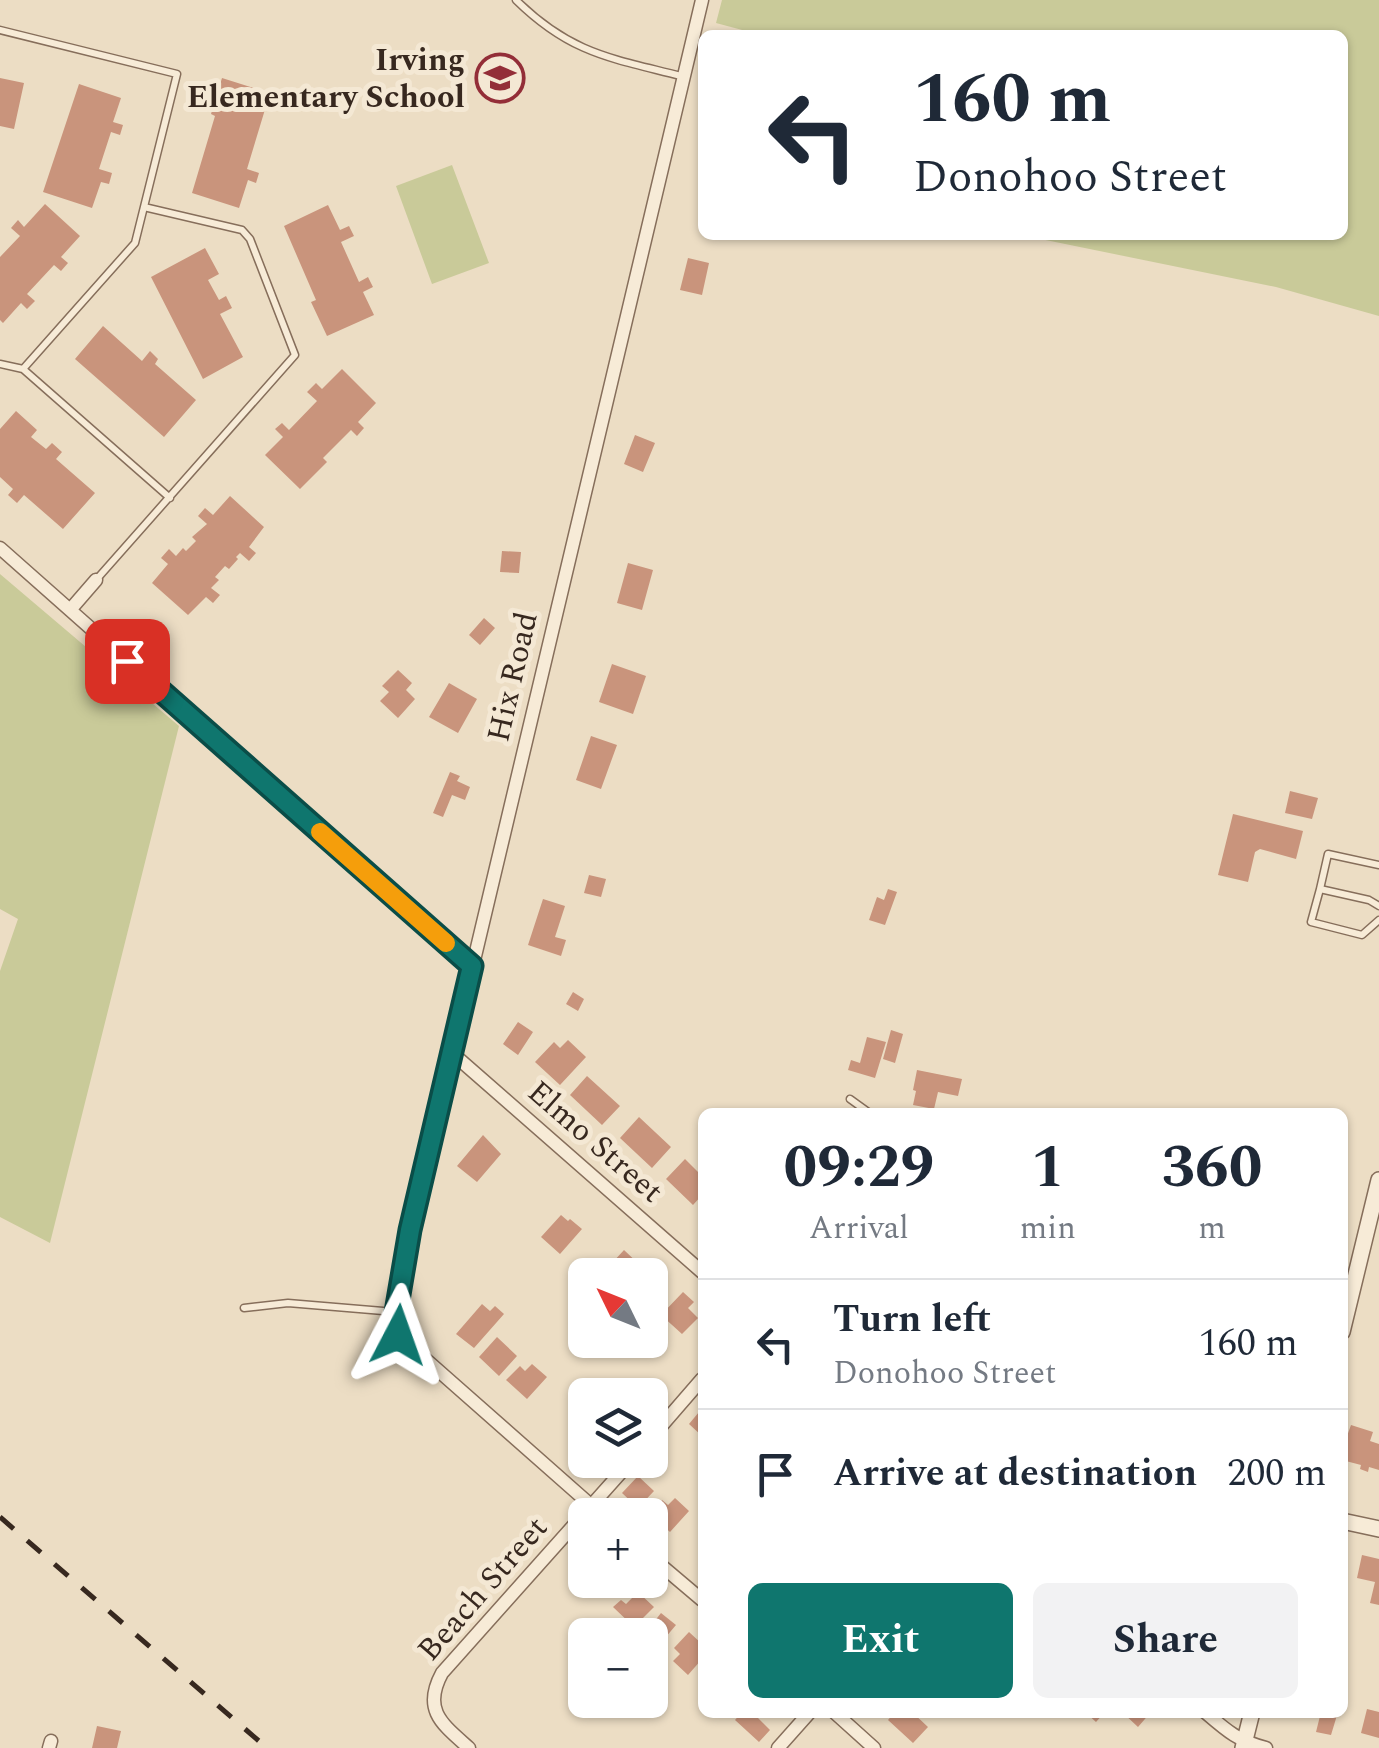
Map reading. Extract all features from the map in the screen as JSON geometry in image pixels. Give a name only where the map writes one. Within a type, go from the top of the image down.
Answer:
[{"type":"street","name":"Hix Road","points":[[396,1312],[410,1230],[702,0]]},
{"type":"street","points":[[0,548],[472,966]]},
{"type":"street","points":[[70,610],[96,580]]},
{"type":"street","name":"Elmo Street","points":[[452,1053],[698,1268]]},
{"type":"street","points":[[1348,1308],[1378,1189]]},
{"type":"street","points":[[396,1312],[398,1335],[582,1498]]},
{"type":"street","points":[[668,1418],[698,1383]]},
{"type":"street","points":[[1348,1521],[1379,1529]]},
{"type":"street","name":"Beach Street","points":[[469,1748],[437,1716],[434,1687],[442,1673],[568,1541]]},
{"type":"street","points":[[668,1571],[698,1597]]},
{"type":"street","points":[[778,1748],[805,1718]]},
{"type":"street","points":[[841,1718],[874,1748]]},
{"type":"street","points":[[1212,1718],[1244,1745],[1266,1748]]},
{"type":"street","points":[[1244,1745],[1251,1718]]},
{"type":"lane","points":[[516,0],[567,41],[605,57],[683,77]]},
{"type":"lane","points":[[0,30],[177,74],[135,243],[23,368]]},
{"type":"lane","points":[[96,580],[296,355],[250,239],[242,230],[144,207]]},
{"type":"lane","points":[[0,364],[23,368],[170,498]]},
{"type":"lane","points":[[1379,865],[1328,854],[1312,922],[1362,934],[1379,920]]},
{"type":"lane","points":[[1320,888],[1379,906]]},
{"type":"lane","points":[[850,1099],[862,1108]]},
{"type":"lane","points":[[244,1308],[288,1303],[396,1312]]},
{"type":"green space","points":[[722,0],[1379,0],[1379,316],[1276,287],[1046,240],[1348,240],[1348,30],[742,30],[716,23]]},
{"type":"green space","points":[[452,165],[489,263],[432,284],[396,186]]},
{"type":"green space","points":[[0,574],[179,726],[50,1243],[0,1217],[0,971],[18,919],[0,909]]},
{"type":"building","points":[[0,78],[24,83],[14,129],[0,126]]},
{"type":"building","points":[[222,78],[270,93],[247,169],[259,173],[256,183],[248,180],[239,208],[192,193]]},
{"type":"building","points":[[79,84],[121,98],[113,122],[123,125],[120,135],[111,132],[99,169],[112,173],[109,184],[101,182],[92,208],[43,192]]},
{"type":"building","points":[[45,204],[80,236],[61,257],[68,263],[61,271],[54,265],[27,294],[35,301],[27,309],[21,303],[3,323],[0,257],[20,236],[11,228],[18,220],[24,227]]},
{"type":"building","points":[[328,205],[340,230],[349,226],[354,236],[341,242],[359,282],[368,277],[373,287],[363,292],[374,315],[327,336],[284,226]]},
{"type":"building","points":[[205,248],[219,274],[208,280],[219,300],[226,296],[232,308],[220,314],[243,357],[203,379],[151,277]]},
{"type":"building","points":[[688,258],[709,263],[702,295],[680,290]]},
{"type":"building","points":[[103,326],[142,361],[150,351],[158,359],[155,364],[196,400],[164,437],[75,359]]},
{"type":"building","points":[[342,369],[376,403],[358,422],[364,428],[357,436],[351,430],[300,489],[265,455],[283,437],[275,429],[282,423],[289,430],[317,401],[307,392],[316,383],[322,389]]},
{"type":"building","points":[[16,411],[37,430],[31,437],[46,449],[52,443],[62,452],[56,459],[95,493],[63,529],[24,495],[17,503],[8,495],[13,489],[0,477],[0,429]]},
{"type":"building","points":[[635,435],[655,443],[643,472],[624,464]]},
{"type":"building","points":[[230,496],[264,527],[249,547],[256,553],[249,561],[240,553],[229,569],[225,566],[211,588],[220,595],[213,603],[206,597],[188,615],[152,583],[168,564],[161,558],[169,549],[176,556],[196,541],[192,537],[207,524],[198,516],[205,508],[213,515]]},
{"type":"building","points":[[502,551],[521,552],[519,573],[500,572]]},
{"type":"building","points":[[628,563],[653,570],[642,610],[617,603]]},
{"type":"building","points":[[484,618],[495,628],[480,645],[469,635]]},
{"type":"building","points":[[612,664],[646,676],[633,714],[599,702]]},
{"type":"building","points":[[398,670],[412,683],[406,690],[415,699],[398,718],[380,701],[389,692],[382,686]]},
{"type":"building","points":[[449,683],[477,699],[458,733],[429,717]]},
{"type":"building","points":[[591,736],[617,745],[601,789],[576,780]]},
{"type":"building","points":[[450,772],[470,787],[465,800],[452,795],[443,817],[433,813]]},
{"type":"building","points":[[1290,791],[1318,798],[1312,819],[1285,813]]},
{"type":"building","points":[[1233,814],[1303,831],[1296,859],[1260,849],[1255,852],[1248,882],[1218,875]]},
{"type":"building","points":[[589,875],[606,879],[601,897],[584,893]]},
{"type":"building","points":[[888,889],[897,892],[885,925],[869,920],[877,897],[884,900]]},
{"type":"building","points":[[543,899],[565,906],[555,937],[566,940],[561,956],[528,945]]},
{"type":"building","points":[[573,992],[584,999],[578,1011],[566,1004]]},
{"type":"building","points":[[518,1022],[533,1032],[518,1055],[503,1044]]},
{"type":"building","points":[[891,1030],[903,1034],[895,1063],[883,1059]]},
{"type":"building","points":[[867,1037],[886,1042],[875,1078],[848,1070],[851,1060],[860,1063]]},
{"type":"building","points":[[568,1040],[586,1057],[560,1085],[535,1062],[554,1042],[560,1048]]},
{"type":"building","points":[[917,1070],[962,1079],[958,1096],[938,1092],[934,1108],[913,1105]]},
{"type":"building","points":[[587,1076],[620,1106],[602,1125],[570,1095]]},
{"type":"building","points":[[639,1117],[671,1147],[652,1168],[620,1138]]},
{"type":"building","points":[[483,1135],[501,1154],[477,1182],[457,1166]]},
{"type":"building","points":[[685,1159],[698,1172],[698,1199],[693,1205],[666,1179]]},
{"type":"building","points":[[561,1215],[582,1229],[560,1254],[541,1237]]},
{"type":"building","points":[[624,1250],[632,1258],[617,1258]]},
{"type":"building","points":[[683,1292],[694,1302],[688,1308],[698,1318],[682,1334],[668,1321],[668,1308]]},
{"type":"building","points":[[482,1304],[490,1311],[495,1306],[504,1314],[474,1348],[456,1334]]},
{"type":"building","points":[[497,1337],[517,1356],[499,1376],[479,1357]]},
{"type":"building","points":[[532,1364],[547,1377],[527,1399],[506,1380],[520,1366],[525,1371]]},
{"type":"building","points":[[698,1413],[698,1432],[689,1424]]},
{"type":"building","points":[[1351,1425],[1373,1432],[1370,1441],[1379,1444],[1379,1470],[1369,1467],[1368,1472],[1348,1462]]},
{"type":"building","points":[[636,1478],[654,1491],[647,1498],[627,1498],[622,1493]]},
{"type":"building","points":[[675,1498],[689,1511],[670,1532],[668,1530],[668,1505]]},
{"type":"building","points":[[1362,1555],[1379,1559],[1379,1605],[1370,1603],[1375,1582],[1357,1578]]},
{"type":"building","points":[[632,1598],[644,1598],[654,1607],[643,1618],[625,1618],[613,1607],[621,1600],[626,1604]]},
{"type":"building","points":[[668,1619],[676,1625],[668,1634]]},
{"type":"building","points":[[689,1632],[698,1640],[698,1664],[688,1675],[673,1661],[680,1654],[674,1648]]},
{"type":"building","points":[[1367,1709],[1379,1712],[1379,1738],[1361,1733]]},
{"type":"building","points":[[758,1718],[770,1730],[759,1742],[735,1720]]},
{"type":"building","points":[[918,1718],[928,1727],[913,1743],[888,1720]]},
{"type":"building","points":[[1128,1718],[1146,1718],[1138,1727]]},
{"type":"building","points":[[1320,1718],[1336,1718],[1331,1735],[1316,1732]]},
{"type":"building","points":[[97,1726],[121,1731],[117,1748],[92,1748]]},
{"type":"railway","points":[[0,1517],[267,1748]]},
{"type":"slow traffic","points":[[320,832],[446,943]]},
{"type":"place","name":"Irving Elementary School","points":[[500,78]]},
{"type":"route","points":[[127,661],[472,966],[410,1230],[396,1312],[398,1335]]}]
